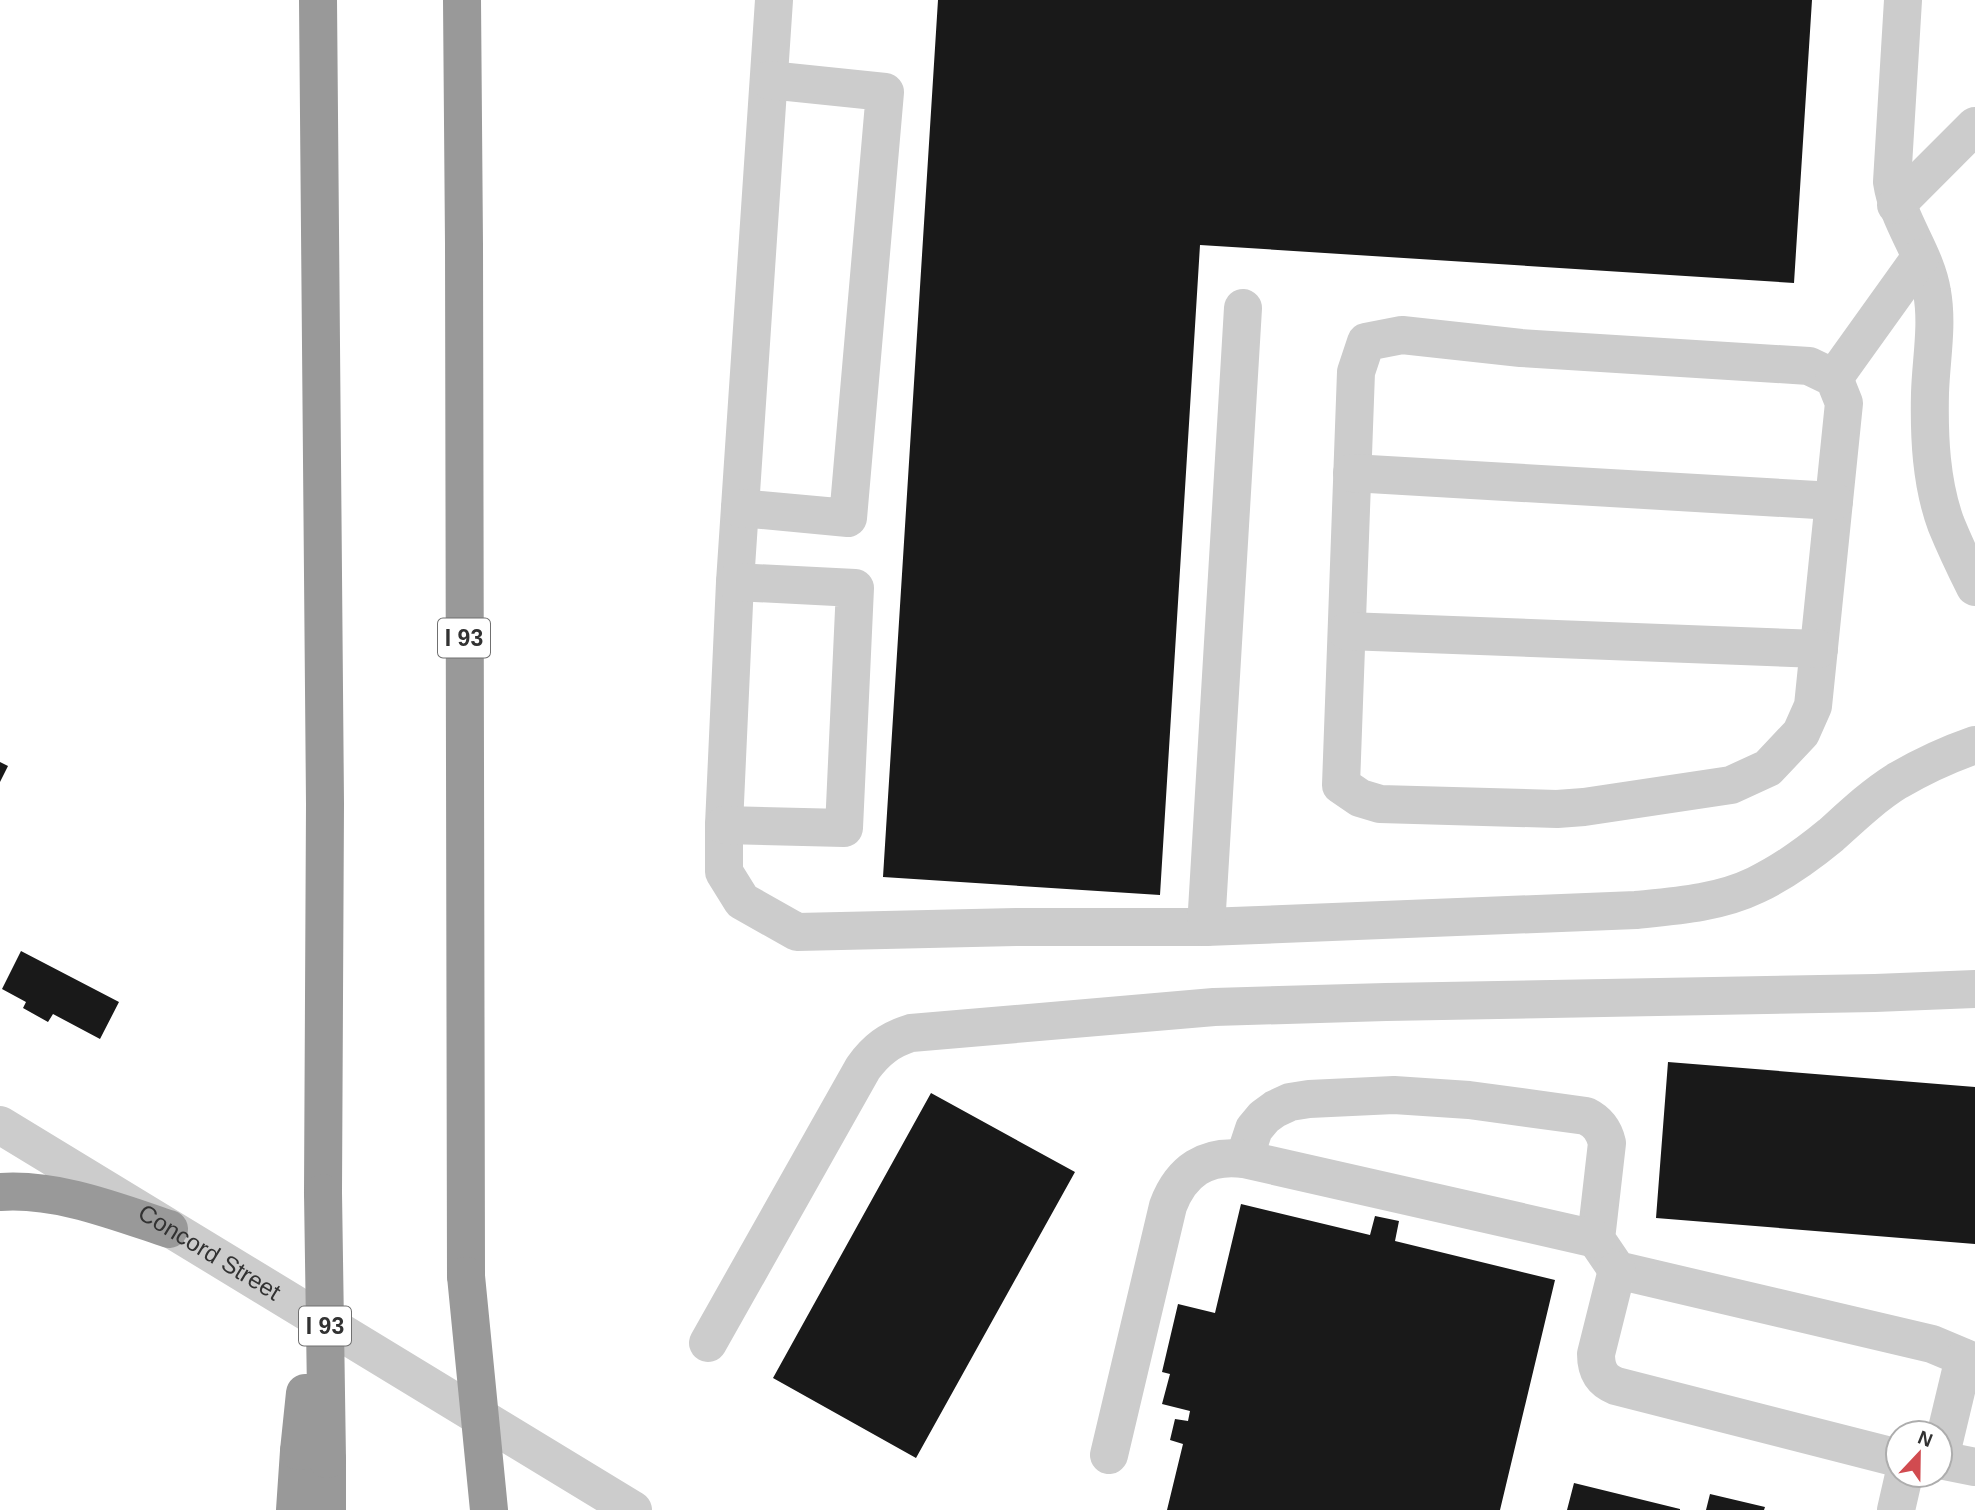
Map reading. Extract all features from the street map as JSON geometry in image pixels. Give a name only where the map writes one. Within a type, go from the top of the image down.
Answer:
[{"type":"highway","points":[[295,1510],[313,1455],[323,1193],[325,804],[318,0]]},
{"type":"highway","name":"I 93","points":[[462,0],[466,1276],[470,1510]]},
{"type":"highway","points":[[0,1192],[54,1195],[110,1209],[169,1229]]},
{"type":"highway","points":[[466,1276],[489,1510]]},
{"type":"highway","points":[[313,1455],[327,1510]]},
{"type":"street","points":[[774,0],[735,582],[724,825],[724,872],[742,901],[797,932],[1206,927],[1636,910],[1675,906],[1713,900],[1752,887],[1798,860],[1897,781],[1975,746]]},
{"type":"street","points":[[1903,0],[1892,171],[1896,205],[1929,281],[1933,302],[1930,435],[1934,478],[1946,524],[1975,587]]},
{"type":"street","points":[[740,508],[848,518],[885,92],[769,80]]},
{"type":"street","points":[[1896,205],[1975,126]]},
{"type":"street","points":[[1834,378],[1920,258]]},
{"type":"street","points":[[1206,927],[1243,308]]},
{"type":"street","points":[[1402,335],[1521,348],[1808,366],[1834,378],[1844,402],[1813,706],[1801,733],[1768,768],[1731,785],[1571,808],[1380,804],[1360,798],[1341,785],[1352,473],[1356,372],[1366,342],[1402,335]]},
{"type":"street","points":[[1352,473],[1834,501]]},
{"type":"street","points":[[724,825],[844,828],[855,588],[735,582]]},
{"type":"street","points":[[1347,631],[1819,649]]},
{"type":"street","points":[[708,1343],[863,1068],[878,1049],[911,1033],[1226,1007],[1975,989]]},
{"type":"street","points":[[1244,1159],[1254,1129],[1264,1117],[1290,1102],[1310,1099],[1394,1095],[1469,1100],[1579,1115],[1593,1120],[1598,1124],[1607,1143],[1607,1255],[1596,1364],[1606,1382],[1884,1454]]},
{"type":"street","name":"Concord Street","points":[[0,1125],[633,1510]]},
{"type":"street","points":[[1109,1455],[1168,1206],[1187,1175],[1220,1158],[1244,1159],[1932,1344],[1970,1360],[1952,1419]]},
{"type":"street","points":[[1954,1462],[1975,1467]]},
{"type":"street","points":[[1896,1510],[1901,1489]]},
{"type":"building","points":[[938,0],[1812,0],[1794,283],[1200,245],[1160,895],[883,877]]},
{"type":"building","points":[[0,762],[8,766],[0,782]]},
{"type":"building","points":[[21,951],[119,1002],[100,1039],[53,1014],[48,1022],[23,1008],[26,1002],[2,989]]},
{"type":"building","points":[[1668,1062],[1975,1087],[1975,1244],[1656,1218]]},
{"type":"building","points":[[931,1093],[1075,1172],[916,1458],[773,1378]]},
{"type":"building","points":[[1241,1204],[1370,1235],[1375,1216],[1399,1221],[1395,1241],[1555,1280],[1500,1510],[1167,1510],[1183,1444],[1170,1440],[1175,1419],[1188,1421],[1190,1411],[1162,1404],[1170,1374],[1162,1372],[1178,1304],[1215,1313]]},
{"type":"building","points":[[1574,1483],[1680,1509],[1680,1510],[1567,1510]]},
{"type":"building","points":[[1710,1494],[1765,1507],[1764,1510],[1706,1510]]}]
